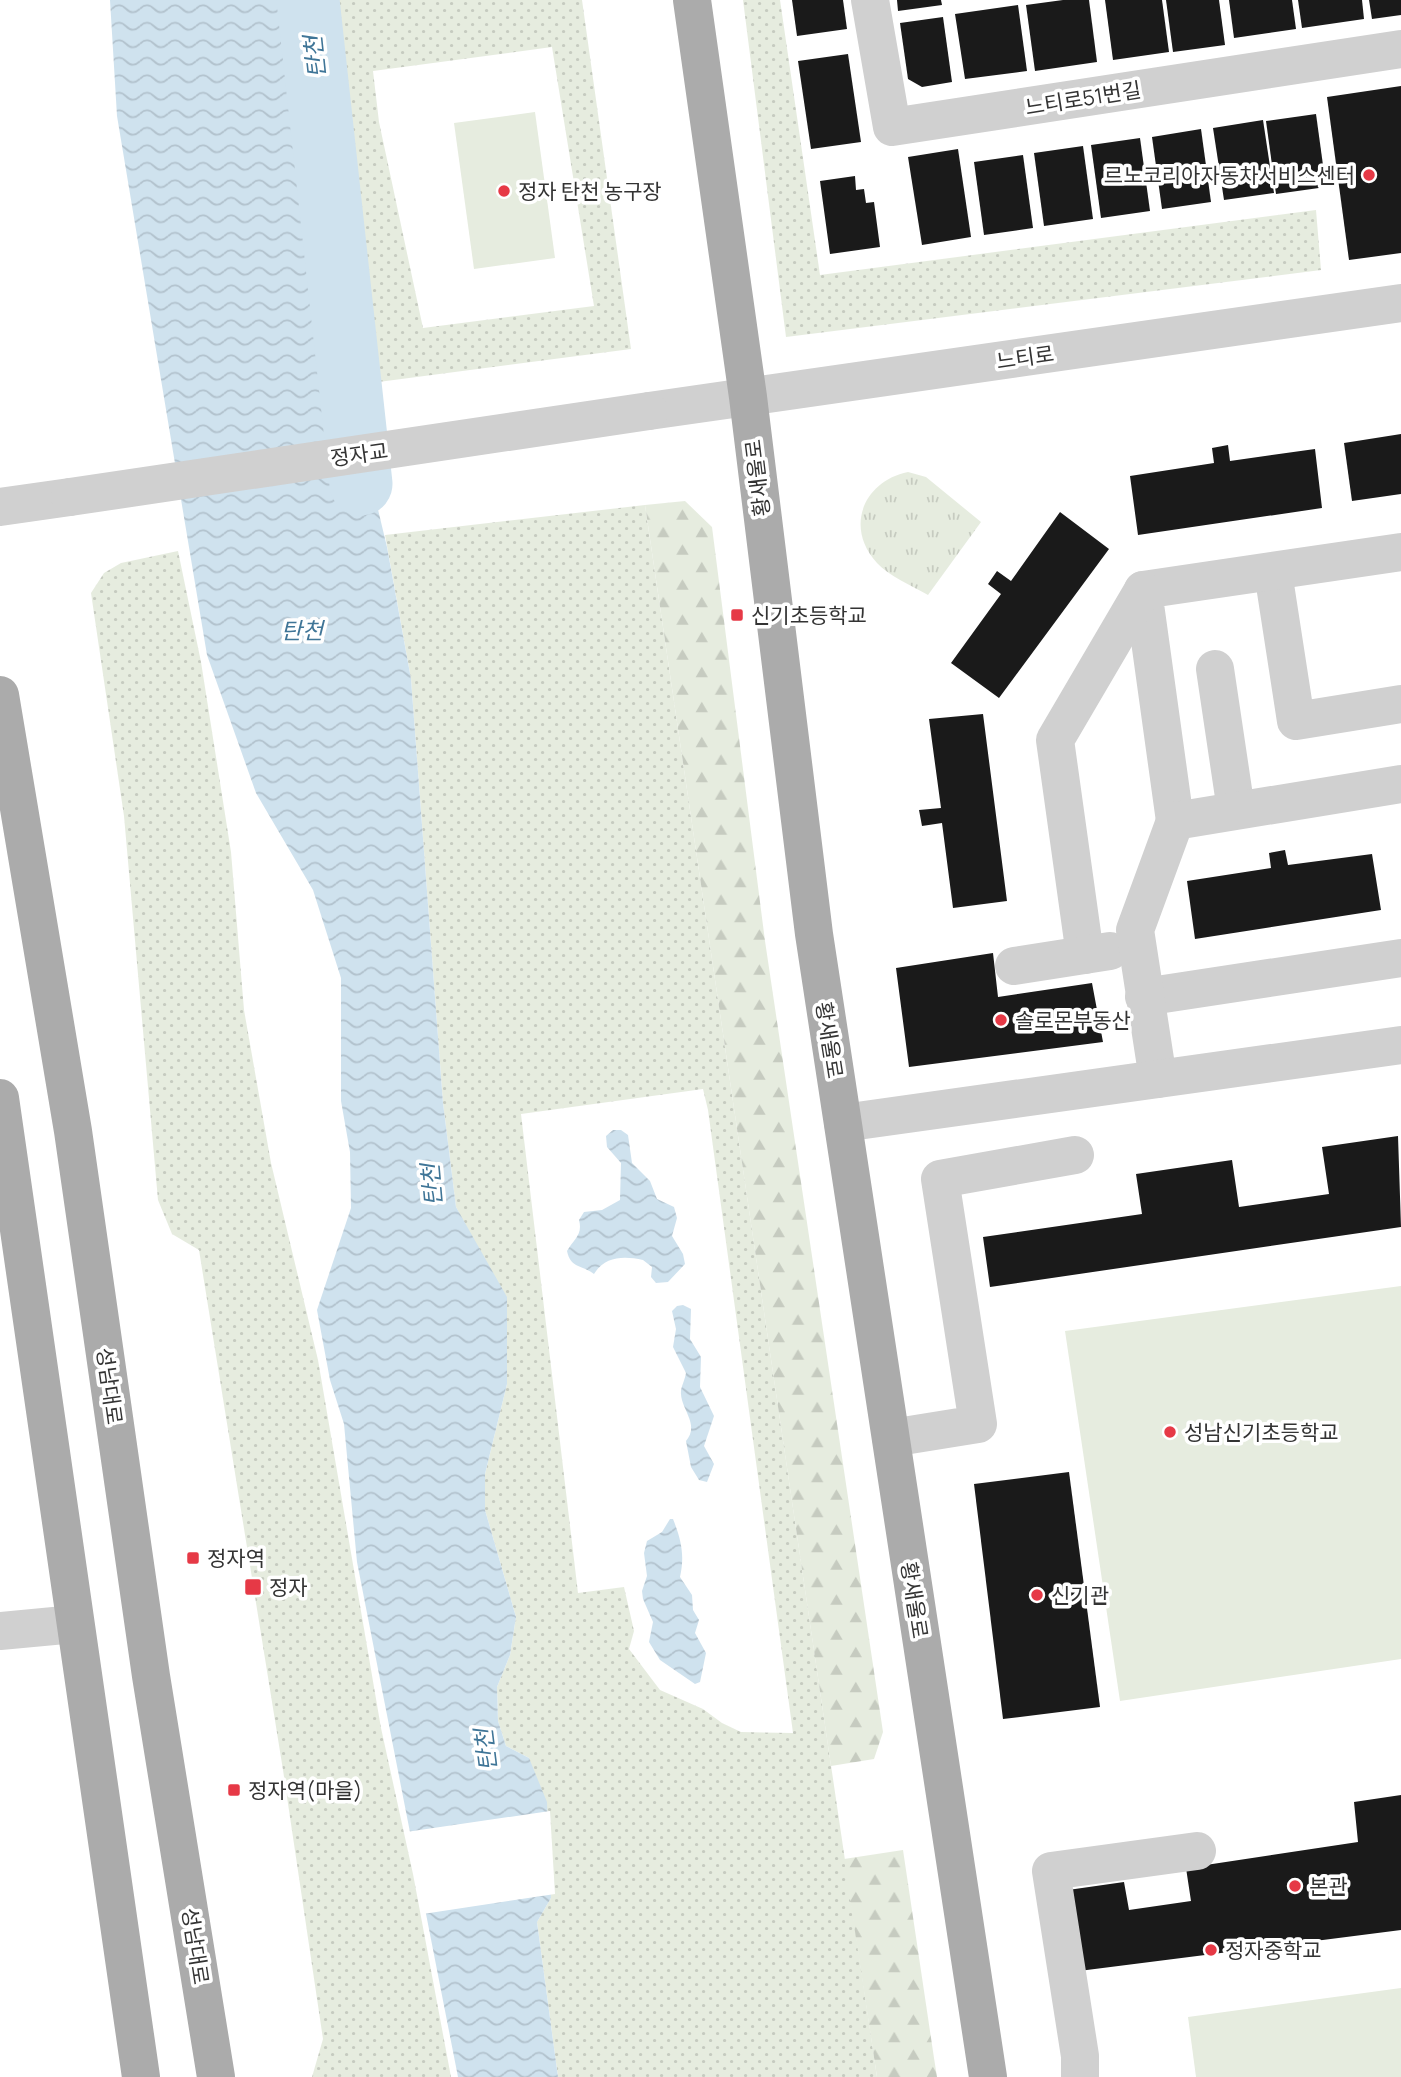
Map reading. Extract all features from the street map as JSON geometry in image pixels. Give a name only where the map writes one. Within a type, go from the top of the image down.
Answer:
[{"type":"main road","name":"황새울로","points":[[692,0],[748,397],[814,934],[988,2077]]},
{"type":"main road","name":"성남대로","points":[[0,695],[73,1131],[151,1676],[216,2077]]},
{"type":"main road","points":[[0,1098],[141,2077]]},
{"type":"street","name":"느티로51번길","points":[[870,0],[892,127],[1401,49]]},
{"type":"street","name":"느티로","points":[[649,411],[1401,303]]},
{"type":"street","name":"정자교","points":[[0,507],[649,411]]},
{"type":"street","points":[[1143,590],[1401,552]]},
{"type":"street","points":[[1273,572],[1296,720],[1401,704]]},
{"type":"street","points":[[1143,590],[1175,821],[1135,930],[1158,1079]]},
{"type":"street","points":[[1085,955],[1055,740],[1143,590]]},
{"type":"street","points":[[1215,669],[1236,810]]},
{"type":"street","points":[[1175,821],[1401,784]]},
{"type":"street","points":[[1014,966],[1136,948]]},
{"type":"street","points":[[1144,998],[1401,958]]},
{"type":"street","points":[[843,1123],[1401,1045]]},
{"type":"street","points":[[891,1438],[978,1424],[940,1179],[1075,1155]]},
{"type":"street","points":[[0,1631],[75,1623]]},
{"type":"street","points":[[1080,2077],[1080,2056],[1051,1871],[1197,1851]]},
{"type":"green space","points":[[293,0],[582,0],[631,349],[348,386],[331,314],[304,168]],"holes":[[[552,47],[594,306],[423,328],[379,122],[373,71]]]},
{"type":"green space","points":[[743,0],[780,0],[820,275],[1316,210],[1321,270],[786,337]]},
{"type":"green space","name":"정자 탄천 농구장","points":[[535,112],[555,258],[474,269],[454,123]]},
{"type":"green space","points":[[908,472],[926,477],[981,522],[928,595],[882,568],[867,549],[862,535],[861,521],[870,495],[893,477]]},
{"type":"green space","points":[[685,501],[712,527],[765,941],[883,1732],[874,1759],[831,1766],[645,505]]},
{"type":"green space","points":[[645,505],[877,2077],[558,2077],[537,1922],[551,1898],[529,1758],[506,1746],[498,1721],[497,1687],[510,1655],[516,1617],[485,1510],[485,1474],[507,1384],[479,1251],[456,1207],[443,1103],[411,679],[385,535]],"holes":[[[703,1089],[793,1733],[741,1732],[722,1723],[703,1709],[660,1690],[629,1649],[634,1631],[624,1587],[578,1593],[521,1114]]]},
{"type":"green space","points":[[178,551],[201,662],[231,852],[244,1010],[271,1163],[318,1360],[381,1728],[413,1874],[451,2077],[312,2077],[323,2039],[283,1770],[199,1250],[172,1234],[158,1200],[124,816],[91,593],[104,573],[121,563]]},
{"type":"green space","points":[[1401,1286],[1401,1659],[1120,1701],[1065,1331]]},
{"type":"green space","points":[[903,1850],[937,2077],[877,2077],[844,1859]]},
{"type":"green space","points":[[1401,1988],[1401,2077],[1196,2077],[1188,2017]]},
{"type":"water","name":"탄천","points":[[110,0],[293,0],[304,168],[331,314],[387,547],[411,679],[443,1103],[456,1207],[507,1297],[507,1384],[485,1474],[485,1510],[516,1617],[510,1655],[497,1687],[498,1721],[506,1746],[529,1758],[547,1802],[551,1898],[537,1922],[558,2077],[458,2077],[357,1562],[344,1424],[330,1380],[317,1310],[351,1208],[350,1152],[341,1101],[341,978],[313,890],[256,793],[207,655],[117,116]]},
{"type":"water","points":[[613,1130],[621,1130],[628,1135],[632,1163],[650,1181],[657,1199],[674,1207],[677,1218],[672,1236],[683,1254],[685,1264],[668,1282],[656,1283],[651,1277],[652,1267],[643,1260],[629,1258],[609,1261],[594,1274],[574,1264],[569,1257],[567,1251],[579,1233],[579,1220],[584,1212],[602,1210],[620,1200],[621,1163],[607,1147],[606,1136]]},
{"type":"water","points":[[683,1305],[691,1309],[690,1339],[701,1357],[700,1387],[714,1416],[704,1446],[714,1464],[707,1482],[699,1480],[691,1467],[686,1441],[691,1428],[681,1397],[686,1373],[673,1347],[676,1329],[672,1311]]},
{"type":"water","points":[[670,1519],[673,1519],[681,1547],[680,1577],[692,1595],[693,1610],[699,1620],[695,1633],[706,1653],[700,1682],[695,1684],[660,1660],[649,1642],[653,1622],[643,1599],[642,1591],[647,1576],[644,1553],[647,1541],[662,1532]]},
{"type":"pier","points":[[550,1811],[555,1894],[423,1914],[406,1832]]},
{"type":"building","points":[[792,0],[843,0],[847,29],[797,36]]},
{"type":"building","points":[[897,0],[941,0],[942,5],[898,11]]},
{"type":"building","points":[[1089,0],[1097,62],[1035,71],[1026,5]]},
{"type":"building","points":[[1105,0],[1162,0],[1169,52],[1113,60]]},
{"type":"building","points":[[1166,0],[1219,0],[1225,45],[1173,52]]},
{"type":"building","points":[[1229,0],[1292,0],[1296,29],[1234,38]]},
{"type":"building","points":[[1298,0],[1362,0],[1364,19],[1302,28]]},
{"type":"building","points":[[1369,0],[1401,0],[1401,15],[1372,19]]},
{"type":"building","points":[[1018,5],[1027,71],[965,79],[955,14]]},
{"type":"building","points":[[943,17],[952,82],[922,87],[908,79],[900,23]]},
{"type":"building","points":[[848,54],[861,142],[811,149],[798,61]]},
{"type":"building","name":"르노코리아자동차서비스센터","points":[[1401,86],[1401,253],[1349,260],[1327,97]]},
{"type":"building","points":[[1316,114],[1326,187],[1276,194],[1266,121]]},
{"type":"building","points":[[1263,120],[1274,193],[1224,200],[1213,128]]},
{"type":"building","points":[[1201,129],[1211,202],[1162,209],[1152,137]]},
{"type":"building","points":[[1140,138],[1150,211],[1101,218],[1091,145]]},
{"type":"building","points":[[1083,146],[1093,219],[1044,226],[1034,153]]},
{"type":"building","points":[[958,149],[971,237],[922,245],[908,157]]},
{"type":"building","points":[[1023,155],[1033,228],[984,235],[974,162]]},
{"type":"building","points":[[855,176],[856,190],[864,189],[866,203],[874,202],[880,247],[830,254],[820,181]]},
{"type":"building","points":[[1401,434],[1401,494],[1352,501],[1344,443]]},
{"type":"building","points":[[1228,445],[1230,461],[1315,449],[1322,508],[1138,535],[1130,476],[1214,463],[1212,448]]},
{"type":"building","points":[[1060,512],[1109,549],[999,698],[951,663],[1001,594],[988,584],[997,571],[1011,581]]},
{"type":"building","points":[[983,714],[1007,901],[953,908],[942,823],[922,826],[919,810],[941,808],[929,719]]},
{"type":"building","points":[[1285,850],[1288,865],[1372,854],[1381,910],[1195,939],[1187,881],[1271,868],[1269,853]]},
{"type":"building","name":"솔로몬부동산","points":[[993,953],[998,997],[1092,983],[1103,1042],[909,1067],[896,968]]},
{"type":"building","points":[[1398,1136],[1401,1227],[990,1287],[983,1237],[1142,1214],[1136,1174],[1232,1160],[1239,1207],[1329,1194],[1322,1147]]},
{"type":"building","name":"신기관","points":[[1069,1472],[1100,1707],[1003,1719],[974,1484]]},
{"type":"building","name":"본관","points":[[1401,1795],[1401,1930],[1079,1971],[1068,1890],[1124,1882],[1129,1910],[1191,1901],[1186,1868],[1358,1842],[1354,1802]]},
{"type":"waterway","name":"탄천","points":[[308,0],[361,484]]},
{"type":"place","name":"르노코리아자동차서비스센터","points":[[1369,175]]},
{"type":"place","name":"정자 탄천 농구장","points":[[504,191]]},
{"type":"place","name":"신기초등학교","points":[[737,615]]},
{"type":"place","name":"솔로몬부동산","points":[[1001,1020]]},
{"type":"place","name":"성남신기초등학교","points":[[1170,1432]]},
{"type":"place","name":"정자역","points":[[193,1558]]},
{"type":"place","name":"정자","points":[[253,1587]]},
{"type":"place","name":"신기관","points":[[1037,1595]]},
{"type":"place","name":"정자역(마을)","points":[[234,1790]]},
{"type":"place","name":"본관","points":[[1295,1886]]},
{"type":"place","name":"정자중학교","points":[[1211,1950]]}]
